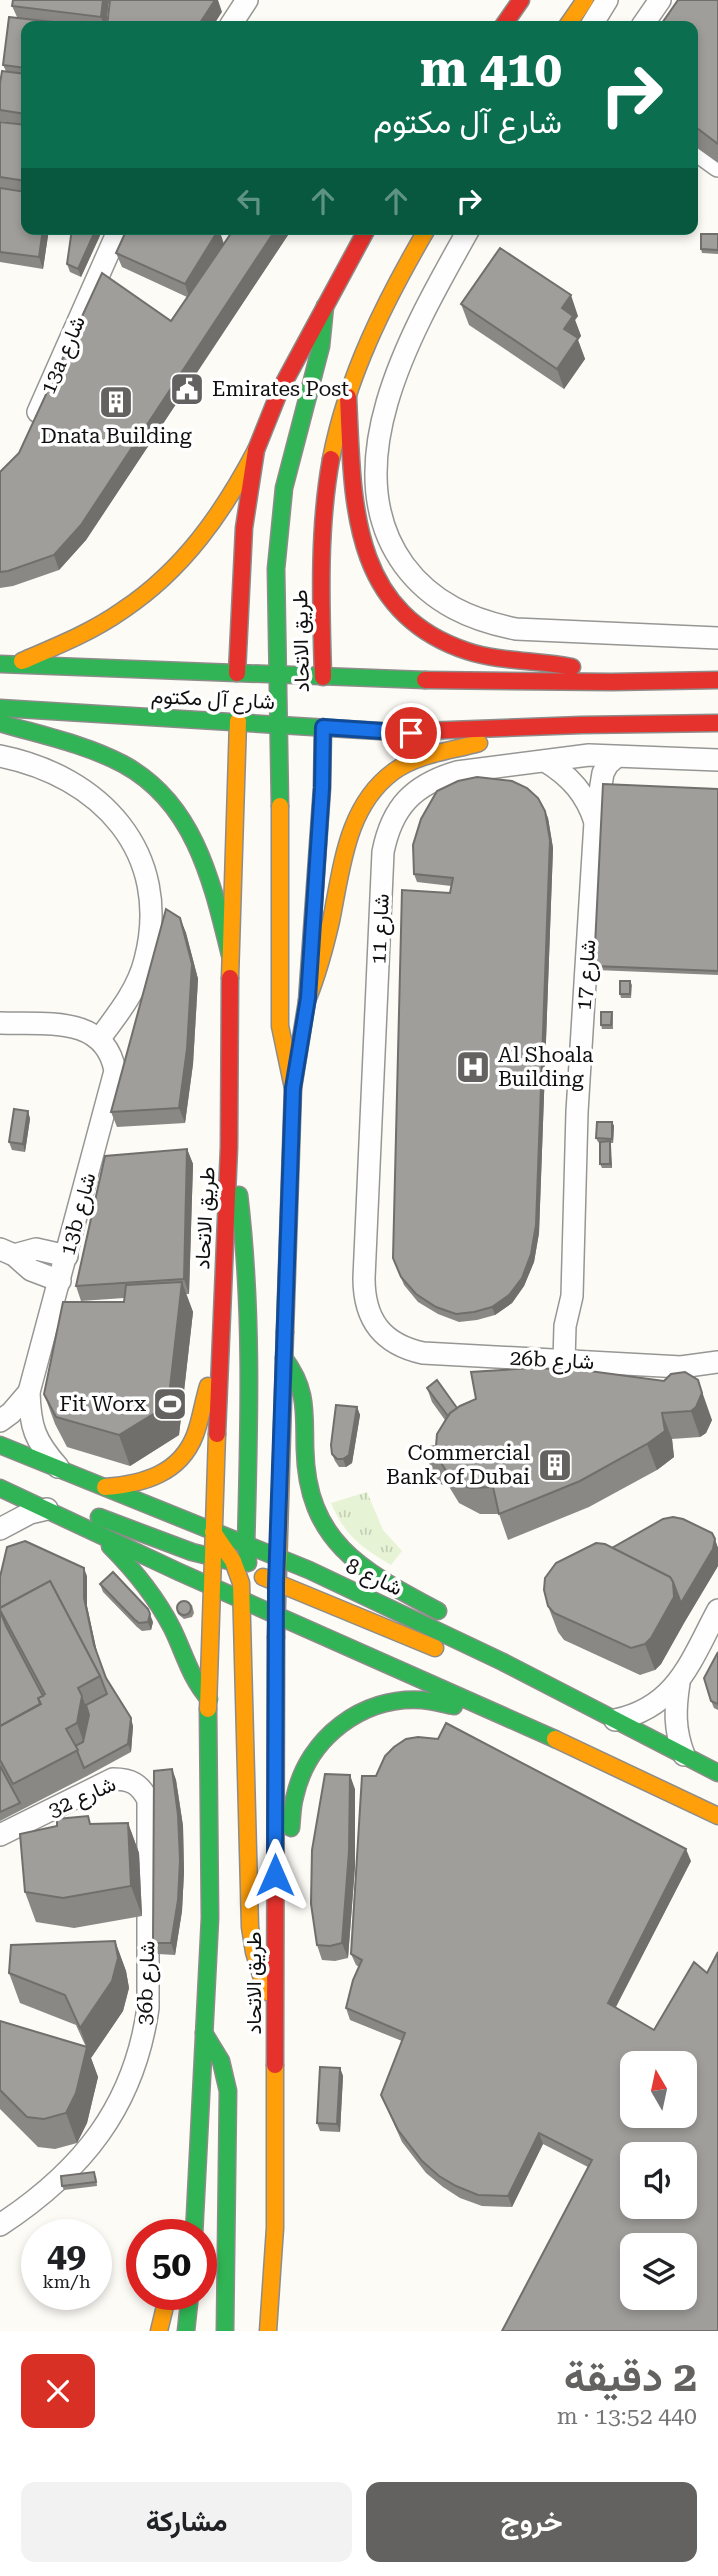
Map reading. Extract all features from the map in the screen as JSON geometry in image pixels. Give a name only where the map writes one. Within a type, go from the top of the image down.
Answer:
[{"type":"main road","points":[[506,21],[521,0]]},
{"type":"main road","points":[[570,21],[585,0]]},
{"type":"main road","points":[[8,664],[97,626],[177,568],[222,513],[256,450],[280,390],[364,235]]},
{"type":"main road","name":"طريق الاتحاد","points":[[323,684],[322,551],[335,438],[348,397],[381,317],[403,269],[423,235]]},
{"type":"main road","points":[[293,1088],[280,1026],[281,786],[276,569],[279,524],[291,454],[321,345],[325,306]]},
{"type":"main road","points":[[348,397],[358,532],[379,585],[396,607],[417,627],[441,642],[468,652],[558,663],[612,682]]},
{"type":"main road","points":[[237,679],[245,515],[256,450]]},
{"type":"main road","name":"شارع آل مكتوم","points":[[8,664],[237,679],[277,674],[323,684],[718,680]]},
{"type":"main road","name":"شارع آل مكتوم","points":[[0,708],[238,715],[278,724],[323,721],[411,733],[622,723],[718,723]]},
{"type":"main road","name":"طريق الاتحاد","points":[[195,2219],[209,1918],[207,1750],[229,1147],[230,955],[238,715]]},
{"type":"main road","name":"طريق الاتحاد","points":[[268,2331],[275,2228],[276,1584],[293,1088],[308,998],[322,795],[323,721]]},
{"type":"main road","points":[[0,723],[88,749],[118,761],[171,800],[193,835],[210,872],[230,955]]},
{"type":"main road","points":[[308,998],[326,943],[349,836],[355,817],[366,799],[394,772],[410,763],[492,739],[511,729]]},
{"type":"main road","points":[[229,1147],[239,1192],[249,1289],[242,1598],[250,1927],[260,1976],[275,2013]]},
{"type":"main road","points":[[105,1487],[126,1486],[158,1477],[173,1467],[185,1454],[193,1440],[203,1399],[221,1354]]},
{"type":"main road","points":[[284,1358],[299,1380],[305,1396],[306,1477],[312,1502],[323,1525],[338,1546],[356,1564],[377,1579],[456,1621],[503,1662]]},
{"type":"main road","name":"شارع 8","points":[[0,1445],[214,1532],[243,1562],[277,1558],[309,1570],[503,1662],[718,1773]]},
{"type":"main road","points":[[0,1488],[543,1733],[718,1816]]},
{"type":"main road","points":[[47,1509],[101,1517],[192,1552],[243,1562],[276,1584],[433,1647],[503,1662]]},
{"type":"main road","points":[[92,1531],[146,1586],[173,1630],[197,1684],[209,1699]]},
{"type":"main road","points":[[211,1585],[243,1562]]},
{"type":"main road","points":[[243,1562],[277,1614]]},
{"type":"main road","points":[[275,1901],[282,1889],[290,1862],[292,1806],[300,1775],[312,1752],[339,1724],[370,1707],[416,1699],[450,1705],[501,1726],[543,1733]]},
{"type":"main road","points":[[204,2033],[221,2061],[228,2091],[225,2331]]},
{"type":"main road","points":[[159,2331],[164,2310]]},
{"type":"main road","points":[[186,2331],[188,2310]]},
{"type":"street","points":[[233,21],[247,0]]},
{"type":"street","points":[[595,21],[607,0]]},
{"type":"street","points":[[645,21],[660,0]]},
{"type":"street","points":[[698,152],[718,166]]},
{"type":"street","name":"13a شارع","points":[[29,434],[115,235]]},
{"type":"street","points":[[466,235],[411,340],[381,427],[375,457],[375,488],[381,519],[394,551],[432,594],[457,611],[486,623],[516,629],[718,639]]},
{"type":"street","points":[[0,755],[64,777],[91,793],[113,815],[131,841],[144,869],[151,920],[145,962],[133,990],[100,1038],[89,1032],[64,1026],[0,1023]]},
{"type":"street","name":"شارع 11","points":[[424,1353],[405,1349],[389,1340],[368,1312],[364,1295],[383,852],[395,815],[406,800],[421,787],[438,777],[457,772],[589,755],[718,760]]},
{"type":"street","name":"شارع 17","points":[[572,1362],[565,1326],[572,1296],[577,1112],[595,822],[603,773],[616,757]]},
{"type":"street","name":"شارع 17","points":[[545,761],[562,771],[576,785],[595,822]]},
{"type":"street","name":"13b شارع","points":[[58,1467],[37,1439],[32,1425],[29,1392],[113,1084],[113,1059],[100,1038]]},
{"type":"street","points":[[7,1252],[36,1249],[67,1256]]},
{"type":"street","points":[[7,1252],[32,1270],[60,1281]]},
{"type":"street","name":"26b شارع","points":[[424,1353],[681,1367],[718,1362]]},
{"type":"street","name":"26b شارع","points":[[681,1367],[705,1375],[718,1376]]},
{"type":"street","name":"13b شارع","points":[[0,1421],[11,1413],[29,1392]]},
{"type":"street","points":[[0,1529],[30,1513],[47,1509]]},
{"type":"street","points":[[615,1720],[646,1711],[660,1702],[679,1683],[718,1610]]},
{"type":"street","points":[[679,1683],[674,1712],[675,1727],[684,1755]]},
{"type":"street","name":"شارع 32","points":[[0,1835],[113,1779],[135,1782],[148,1800],[149,1811]]},
{"type":"street","name":"36b شارع","points":[[0,2225],[45,2192],[79,2160],[119,2104],[133,2073],[143,2041],[148,2008],[149,1811]]},
{"type":"green space","points":[[367,1492],[383,1530],[402,1551],[391,1565],[355,1540],[342,1524],[331,1503]]},
{"type":"building","points":[[13,0],[103,0],[101,17],[12,6]]},
{"type":"building","points":[[110,0],[215,0],[201,21],[108,21]]},
{"type":"building","points":[[678,0],[718,0],[718,144],[698,129],[698,21],[663,21]]},
{"type":"building","points":[[9,17],[45,21],[21,21],[21,67],[3,65]]},
{"type":"building","points":[[2,71],[21,73],[21,113],[0,110]]},
{"type":"building","points":[[0,122],[21,124],[21,180],[0,177]]},
{"type":"building","points":[[0,188],[21,191],[21,235],[42,235],[39,257],[0,252]]},
{"type":"building","points":[[701,234],[718,234],[718,250],[701,249]]},
{"type":"building","points":[[71,235],[93,235],[78,269],[67,264]]},
{"type":"building","points":[[124,235],[215,235],[185,284],[116,253]]},
{"type":"building","name":"Dnata Building","points":[[230,235],[272,235],[81,525],[54,555],[0,572],[0,472],[19,453],[102,273],[171,321]]},
{"type":"building","points":[[500,248],[571,295],[562,308],[573,316],[564,329],[578,338],[557,369],[461,304]]},
{"type":"building","name":"Al Shoala Building","points":[[477,777],[512,781],[527,788],[538,798],[545,811],[550,840],[536,1225],[531,1254],[522,1278],[509,1295],[492,1307],[456,1314],[436,1307],[416,1294],[401,1277],[393,1258],[402,890],[450,893],[453,878],[414,874],[413,845],[421,819],[437,791],[458,781]]},
{"type":"building","points":[[603,784],[718,789],[718,971],[594,966]]},
{"type":"building","points":[[166,909],[180,918],[192,964],[187,1049],[179,1108],[111,1112]]},
{"type":"building","points":[[620,981],[630,981],[630,994],[620,994]]},
{"type":"building","points":[[601,1012],[612,1012],[611,1025],[601,1025]]},
{"type":"building","points":[[14,1109],[28,1111],[23,1144],[9,1142]]},
{"type":"building","points":[[597,1122],[612,1122],[612,1139],[596,1138]]},
{"type":"building","points":[[610,1141],[610,1164],[600,1164],[600,1142]]},
{"type":"building","points":[[187,1149],[184,1279],[76,1286],[105,1156]]},
{"type":"building","points":[[182,1282],[168,1405],[119,1435],[56,1417],[44,1394],[63,1302],[124,1302],[126,1285]]},
{"type":"building","name":"Commercial Bank of Dubai","points":[[532,1368],[582,1370],[664,1381],[671,1374],[685,1372],[698,1380],[702,1393],[696,1407],[691,1411],[662,1413],[665,1431],[647,1444],[580,1481],[499,1514],[493,1487],[470,1488],[450,1477],[438,1458],[427,1458],[426,1452],[430,1447],[436,1446],[437,1434],[450,1413],[476,1399],[471,1372]]},
{"type":"building","points":[[437,1380],[457,1408],[448,1416],[427,1388]]},
{"type":"building","points":[[336,1405],[357,1407],[349,1455],[343,1459],[337,1459],[332,1454]]},
{"type":"building","points":[[673,1517],[712,1533],[715,1539],[713,1549],[681,1603],[670,1577],[612,1548],[663,1519]]},
{"type":"building","points":[[25,1541],[84,1568],[84,1598],[94,1645],[106,1678],[131,1718],[128,1744],[84,1768],[75,1746],[83,1742],[89,1715],[86,1705],[107,1694],[100,1676],[50,1581],[0,1608],[0,1577],[7,1547]]},
{"type":"building","points":[[596,1543],[605,1544],[670,1577],[673,1582],[674,1597],[645,1644],[631,1648],[554,1613],[548,1606],[544,1590],[545,1578],[556,1563]]},
{"type":"building","points":[[113,1572],[148,1609],[148,1622],[139,1623],[100,1584]]},
{"type":"building","points":[[50,1581],[100,1676],[78,1688],[82,1696],[77,1723],[66,1729],[78,1750],[13,1784],[0,1760],[0,1726],[41,1704],[38,1698],[45,1694],[0,1608]]},
{"type":"building","points":[[181,1601],[187,1601],[191,1608],[187,1615],[181,1615],[177,1611],[177,1605]]},
{"type":"building","points":[[0,1611],[43,1696],[38,1698],[40,1704],[0,1726]]},
{"type":"building","points":[[718,1652],[718,1704],[711,1701],[704,1678]]},
{"type":"building","points":[[446,1723],[686,1849],[608,2003],[654,2030],[694,1962],[707,1973],[718,1952],[718,2331],[502,2331],[592,2160],[539,2133],[508,2196],[478,2195],[439,2176],[422,2161],[398,2130],[381,2095],[405,2033],[346,2008],[353,1980],[362,1960],[351,1954],[362,1776],[376,1776],[385,1756],[394,1747],[406,1739],[438,1739]]},
{"type":"building","points":[[0,1766],[20,1803],[0,1812]]},
{"type":"building","points":[[172,1769],[178,1815],[178,1900],[171,1943],[153,1943],[154,1771]]},
{"type":"building","points":[[325,1774],[350,1775],[349,1851],[342,1943],[330,1946],[317,1945],[311,1904],[312,1850]]},
{"type":"building","points":[[88,1816],[90,1824],[128,1823],[131,1886],[63,1898],[25,1892],[20,1834],[57,1826],[57,1819]]},
{"type":"building","points":[[115,1941],[118,1958],[112,1981],[80,2028],[65,1995],[9,1973],[11,1945]]},
{"type":"building","points":[[0,2021],[87,2047],[76,2093],[66,2113],[44,2119],[27,2117],[0,2090]]},
{"type":"building","points":[[320,2067],[340,2068],[337,2124],[317,2123]]},
{"type":"building","points":[[94,2172],[96,2182],[62,2186],[61,2176]]},
{"type":"traffic: fast","points":[[280,806],[276,569],[284,488],[321,346],[325,306]]},
{"type":"traffic: fast","points":[[0,664],[425,680]]},
{"type":"traffic: fast","points":[[0,708],[396,732]]},
{"type":"traffic: fast","points":[[0,723],[63,740],[108,757],[148,780],[168,800],[197,847],[216,900],[230,955]]},
{"type":"traffic: fast","points":[[307,1001],[322,788],[323,727]]},
{"type":"traffic: fast","points":[[239,1195],[248,1326],[248,1563]]},
{"type":"traffic: fast","points":[[284,1358],[301,1391],[308,1481],[316,1508],[328,1531],[363,1567],[438,1611]]},
{"type":"traffic: fast","points":[[0,1445],[309,1570],[503,1662],[718,1773]]},
{"type":"traffic: fast","points":[[0,1488],[179,1572],[555,1739]]},
{"type":"traffic: fast","points":[[99,1517],[192,1552],[229,1561]]},
{"type":"traffic: fast","points":[[110,1546],[136,1574],[159,1605],[192,1674],[209,1699]]},
{"type":"traffic: fast","points":[[291,1828],[294,1800],[302,1775],[325,1739],[341,1725],[359,1713],[400,1701],[422,1700],[454,1706]]},
{"type":"traffic: fast","points":[[195,2219],[210,1918],[208,1709]]},
{"type":"traffic: fast","points":[[204,2033],[221,2061],[228,2091],[225,2331]]},
{"type":"traffic: fast","points":[[186,2331],[188,2310]]},
{"type":"traffic: slow","points":[[570,21],[585,0]]},
{"type":"traffic: slow","points":[[331,459],[347,398],[369,340],[424,235]]},
{"type":"traffic: slow","points":[[22,661],[99,625],[145,594],[164,577],[200,539],[230,496],[256,450]]},
{"type":"traffic: slow","points":[[230,978],[238,721]]},
{"type":"traffic: slow","points":[[308,998],[331,921],[348,840],[365,803],[377,786],[402,766],[423,757],[479,743]]},
{"type":"traffic: slow","points":[[280,806],[280,1026],[293,1088]]},
{"type":"traffic: slow","points":[[276,1637],[285,1332]]},
{"type":"traffic: slow","points":[[105,1487],[146,1480],[159,1475],[180,1459],[195,1435],[208,1386]]},
{"type":"traffic: slow","points":[[208,1709],[217,1434]]},
{"type":"traffic: slow","points":[[213,1532],[233,1561],[241,1583],[250,1927],[266,1992]]},
{"type":"traffic: slow","points":[[263,1577],[435,1648]]},
{"type":"traffic: slow","points":[[555,1739],[718,1816]]},
{"type":"traffic: slow","points":[[268,2331],[275,2228],[275,2065]]},
{"type":"traffic: slow","points":[[159,2331],[164,2310]]},
{"type":"traffic: jam","points":[[506,21],[521,0]]},
{"type":"traffic: jam","points":[[237,673],[244,528],[256,450],[280,390],[364,235]]},
{"type":"traffic: jam","points":[[348,397],[352,475],[365,548],[379,581],[399,609],[428,633],[467,651],[572,667]]},
{"type":"traffic: jam","points":[[323,677],[322,540],[331,459]]},
{"type":"traffic: jam","points":[[425,680],[718,680]]},
{"type":"traffic: jam","points":[[396,732],[718,723]]},
{"type":"traffic: jam","points":[[217,1434],[229,1147],[230,978]]},
{"type":"traffic: jam","points":[[285,1332],[293,1088],[307,1001]]},
{"type":"traffic: jam","points":[[275,2065],[276,1637]]},
{"type":"place","name":"Emirates Post","points":[[187,389]]},
{"type":"place","name":"Dnata Building","points":[[116,402]]},
{"type":"place","name":"Al Shoala Building","points":[[473,1067]]},
{"type":"place","name":"Fit Worx","points":[[170,1404]]},
{"type":"place","name":"Commercial Bank of Dubai","points":[[555,1465]]},
{"type":"route","points":[[275,1875],[276,1584],[293,1088],[308,998],[322,788],[323,727],[411,733]]}]
